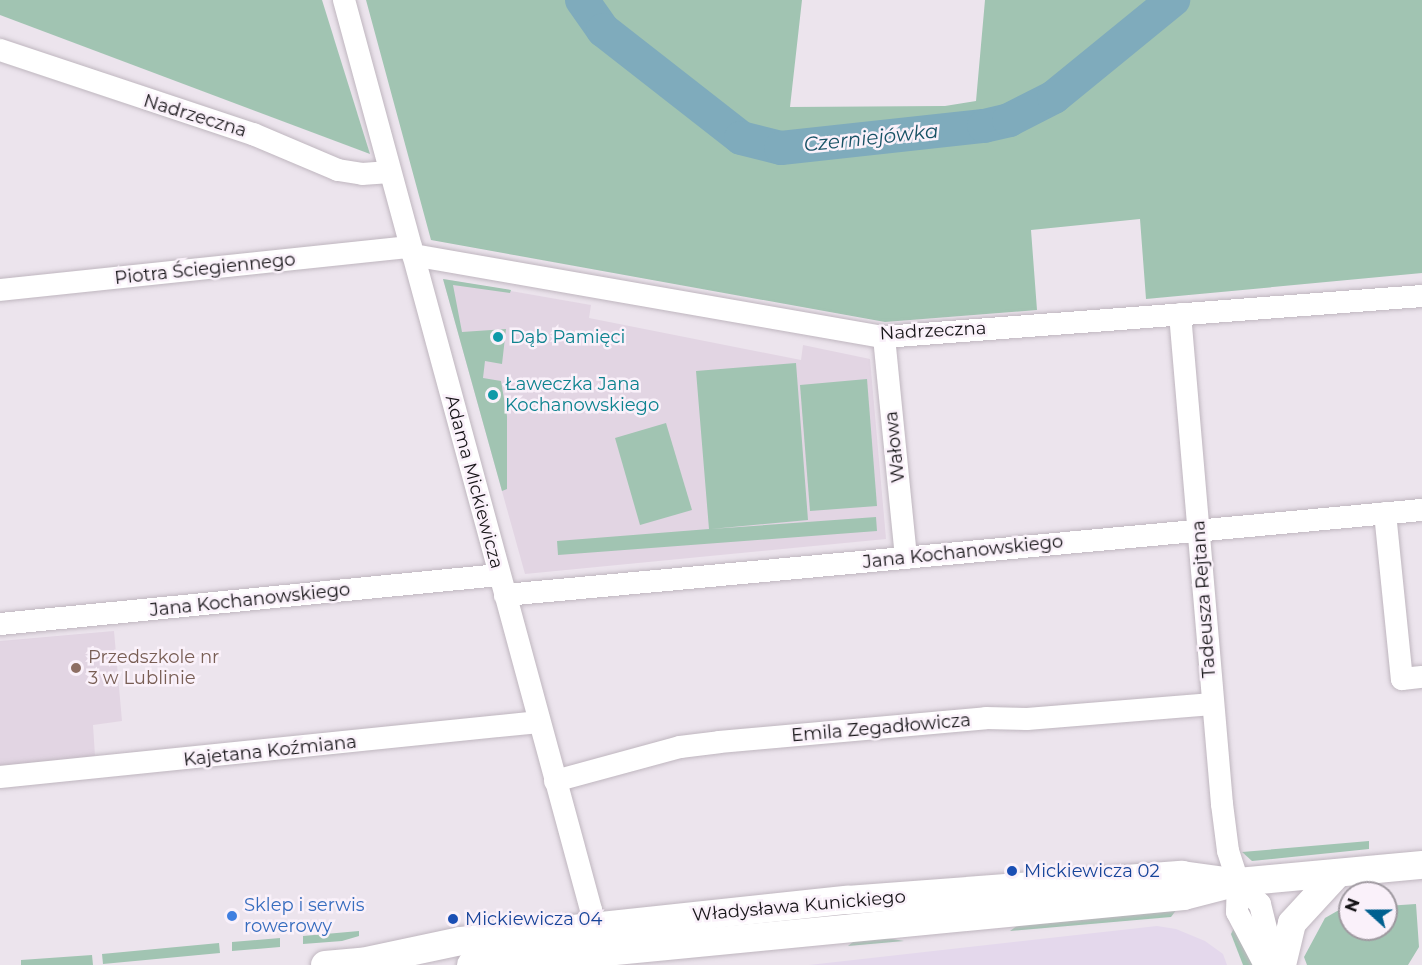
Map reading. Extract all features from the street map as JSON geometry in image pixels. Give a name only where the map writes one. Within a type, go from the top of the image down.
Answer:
[{"type":"main road","name":"Władysława Kunickiego","points":[[471,965],[596,960],[788,933],[1184,896],[1238,882],[1422,865]]},
{"type":"main road","points":[[1282,965],[1292,923],[1338,873]]},
{"type":"main road","name":"Władysława Kunickiego","points":[[362,962],[461,941],[847,900],[1182,875],[1238,882]]},
{"type":"main road","name":"Władysława Kunickiego","points":[[325,965],[362,962],[452,965]]},
{"type":"street","name":"Adama Mickiewicza","points":[[344,0],[555,781],[593,926],[596,960]]},
{"type":"street","name":"Nadrzeczna","points":[[0,50],[253,134],[338,170],[362,174],[390,172]]},
{"type":"street","name":"Nadrzeczna","points":[[412,251],[884,337],[1422,296]]},
{"type":"street","name":"Piotra Ściegiennego","points":[[0,290],[412,251]]},
{"type":"street","name":"Tadeusza Rejtana","points":[[1180,314],[1212,704],[1228,851],[1238,882]]},
{"type":"street","name":"Wałowa","points":[[884,337],[906,558]]},
{"type":"street","name":"Jana Kochanowskiego","points":[[0,624],[502,585],[906,558],[1199,528],[1422,510]]},
{"type":"street","points":[[1385,513],[1402,679],[1422,677]]},
{"type":"street","name":"Emila Zegadłowicza","points":[[555,781],[680,747],[719,742],[986,718],[1027,719],[1212,704]]},
{"type":"street","name":"Kajetana Koźmiana","points":[[0,777],[539,722]]},
{"type":"street","points":[[1238,882],[1237,912],[1265,965]]},
{"type":"street","points":[[1238,882],[1260,904],[1275,965]]},
{"type":"shaded area","points":[[443,279],[591,305],[589,318],[801,360],[803,345],[870,359],[886,539],[525,574]]},
{"type":"shaded area","points":[[114,631],[122,721],[93,725],[95,756],[0,766],[0,641]]},
{"type":"shaded area","points":[[1157,926],[1176,929],[1205,941],[1223,954],[1227,965],[809,965]]},
{"type":"green space","points":[[0,0],[322,0],[370,154],[0,15]]},
{"type":"green space","points":[[366,0],[802,0],[790,107],[945,106],[976,101],[985,0],[1422,0],[1422,273],[1146,299],[1140,219],[1031,230],[1037,310],[885,322],[431,240]]},
{"type":"green space","points":[[443,279],[511,290],[510,293],[453,285],[462,332],[506,329],[502,364],[485,361],[483,378],[501,381],[507,416],[507,489],[502,491]]},
{"type":"green space","points":[[796,363],[808,520],[711,529],[876,517],[877,531],[558,555],[557,541],[709,529],[696,371]]},
{"type":"green space","points":[[867,379],[877,506],[810,511],[800,385]]},
{"type":"green space","points":[[666,423],[692,510],[640,525],[615,438]]},
{"type":"green space","points":[[1369,841],[1369,849],[1252,861],[1242,852]]},
{"type":"green space","points":[[1416,904],[1419,947],[1408,965],[1307,965],[1304,957],[1325,918],[1338,911],[1338,941],[1398,941],[1398,905]]},
{"type":"green space","points":[[1177,909],[1171,917],[1010,931],[1018,925]]},
{"type":"green space","points":[[1234,928],[1256,965],[1243,965],[1231,934]]},
{"type":"green space","points":[[359,931],[359,936],[342,941],[303,944],[303,936]]},
{"type":"green space","points":[[874,936],[904,941],[848,946],[855,940]]},
{"type":"green space","points":[[280,938],[280,947],[232,951],[232,942]]},
{"type":"green space","points":[[219,943],[220,953],[103,964],[102,954]]},
{"type":"green space","points":[[92,955],[93,965],[21,965],[21,960]]},
{"type":"waterway","name":"Czerniejówka","points":[[582,0],[603,30],[741,138],[781,148],[984,126],[1009,120],[1054,97],[1173,0]]},
{"type":"place","name":"Dąb Pamięci","points":[[498,337]]},
{"type":"place","name":"Ławeczka Jana Kochanowskiego","points":[[493,395]]},
{"type":"place","name":"Przedszkole nr 3 w Lublinie","points":[[76,668]]},
{"type":"place","name":"Mickiewicza 02","points":[[1012,871]]},
{"type":"place","name":"Sklep i serwis rowerowy","points":[[232,916]]},
{"type":"place","name":"Mickiewicza 04","points":[[453,919]]}]
